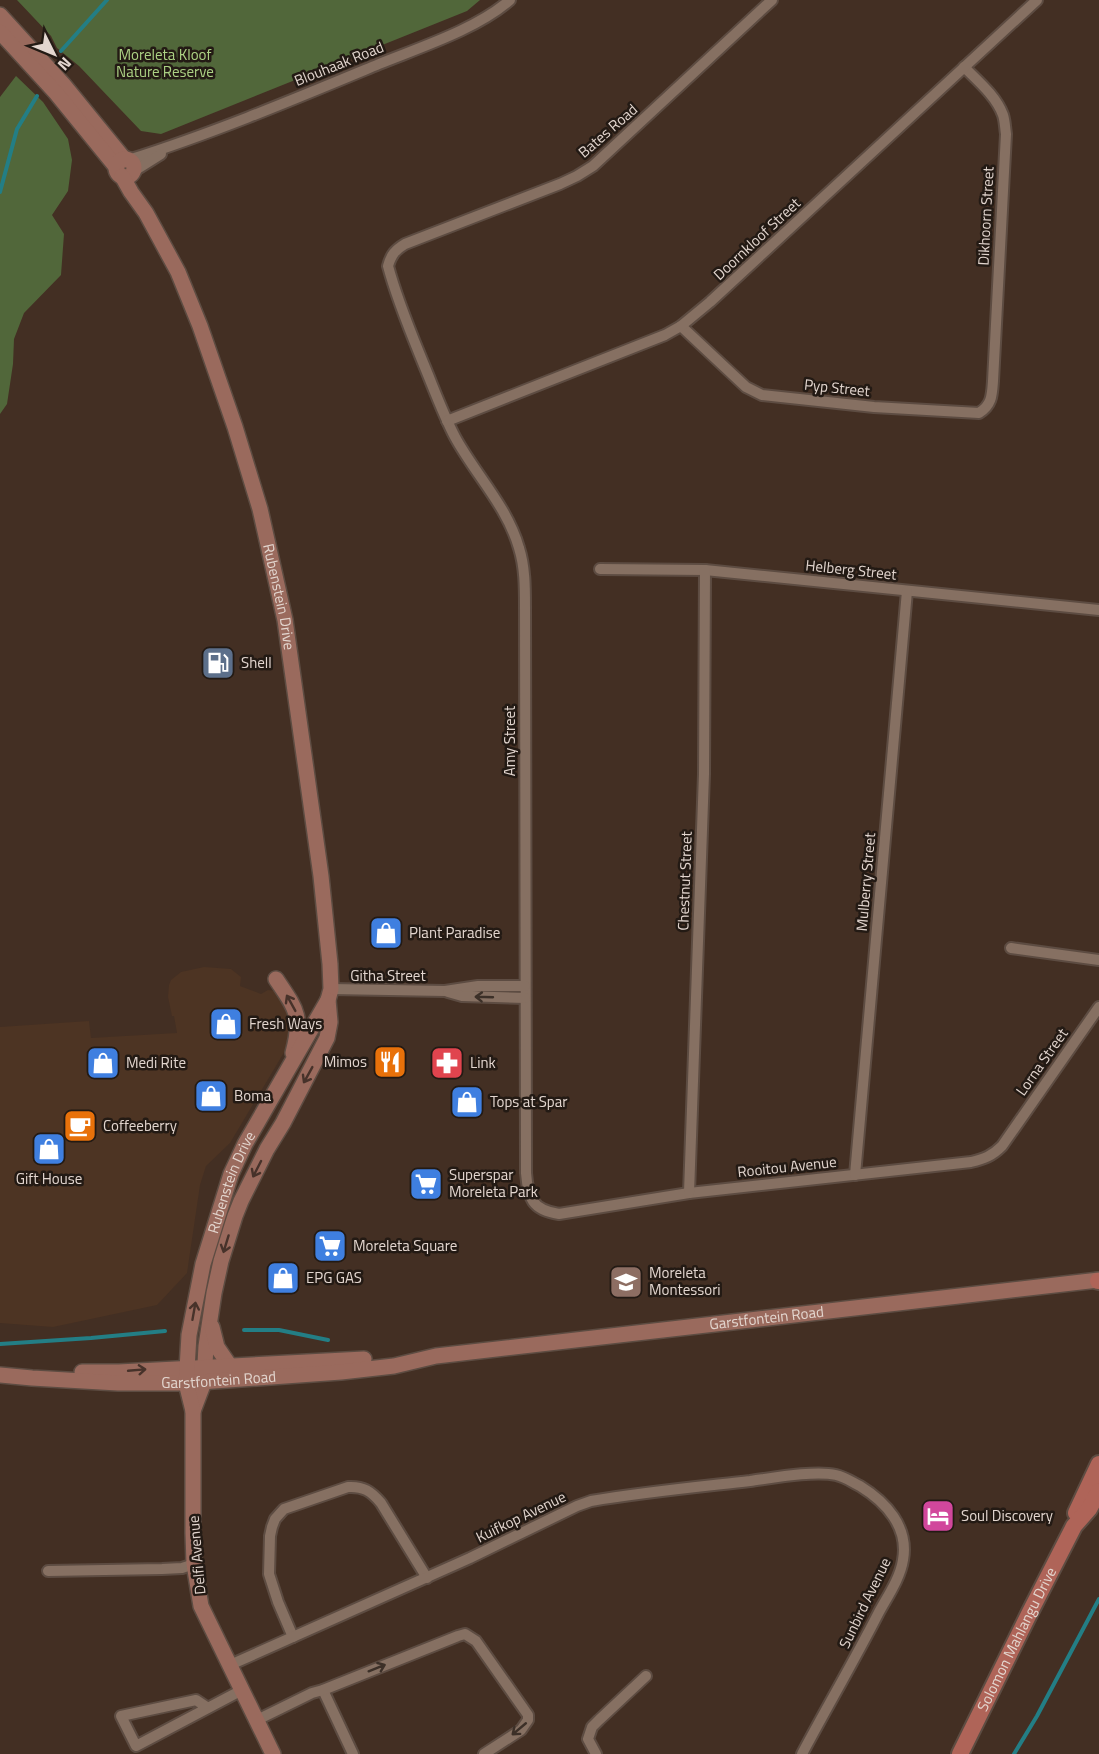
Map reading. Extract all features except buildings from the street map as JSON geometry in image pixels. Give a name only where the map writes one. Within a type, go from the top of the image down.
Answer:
[{"type":"main road","name":"Solomon Mahlangu Drive","points":[[1074,1526],[1078,1506],[1099,1464]]},
{"type":"main road","name":"Solomon Mahlangu Drive","points":[[960,1754],[1074,1526],[1089,1509],[1099,1491]]},
{"type":"street","name":"Blouhaak Road","points":[[126,168],[174,146],[361,72],[474,24],[510,0]]},
{"type":"street","name":"Bates Road","points":[[392,280],[388,266],[397,248],[560,184],[592,166],[772,0]]},
{"type":"street","name":"Doornkloof Street","points":[[447,421],[665,335],[681,326],[710,302],[1037,0]]},
{"type":"street","name":"Rubenstein Drive","points":[[0,15],[63,84],[126,168],[146,213],[178,272],[200,326],[251,478],[269,543],[285,620],[321,876],[330,964],[330,1022],[327,1038],[267,1149],[238,1209],[218,1272],[209,1321],[204,1375]]},
{"type":"street","name":"Rubenstein Drive","points":[[0,32],[126,168]]},
{"type":"street","name":"Dikhoorn Street","points":[[964,67],[999,107],[1004,117],[1006,134],[993,381]]},
{"type":"street","name":"Amy Street","points":[[392,280],[447,421],[510,525],[519,547],[524,570],[526,1173],[527,1190],[536,1205],[548,1212],[559,1214]]},
{"type":"street","name":"Pyp Street","points":[[681,326],[746,387],[762,395],[874,407],[979,413],[990,404],[993,381]]},
{"type":"street","name":"Helberg Street","points":[[600,569],[705,570],[1099,610]]},
{"type":"street","name":"Chestnut Street","points":[[690,1193],[704,774],[705,570]]},
{"type":"street","name":"Mulberry Street","points":[[855,1175],[907,591]]},
{"type":"street","points":[[1011,948],[1099,960]]},
{"type":"street","points":[[276,979],[295,1008],[298,1021],[298,1035],[289,1070]]},
{"type":"street","name":"Githa Street","points":[[330,995],[445,991],[478,986],[525,986]]},
{"type":"street","name":"Githa Street","points":[[445,991],[462,996],[525,998]]},
{"type":"street","name":"Rubenstein Drive","points":[[186,1376],[189,1335],[203,1264],[231,1174],[245,1144],[330,995]]},
{"type":"street","name":"Lorna Street","points":[[1010,1134],[1099,1006]]},
{"type":"street","name":"Rooitou Avenue","points":[[559,1214],[690,1193],[971,1162],[984,1159],[999,1150],[1010,1134]]},
{"type":"street","name":"Garstfontein Road","points":[[0,1372],[119,1372],[156,1369],[186,1376],[341,1372],[394,1366],[436,1356],[1099,1281]]},
{"type":"street","points":[[209,1321],[218,1347],[231,1366]]},
{"type":"street","name":"Garstfontein Road","points":[[204,1375],[231,1366],[342,1362],[414,1354],[436,1356]]},
{"type":"street","name":"Delfi Avenue","points":[[193,1411],[204,1375]]},
{"type":"street","name":"Delfi Avenue","points":[[186,1376],[193,1411],[194,1564],[201,1606],[273,1754]]},
{"type":"street","name":"Kuifkop Avenue","points":[[230,1665],[427,1578],[591,1501],[822,1473],[846,1478]]},
{"type":"street","name":"Sunbird Avenue","points":[[802,1754],[878,1615],[903,1561],[904,1547],[896,1518],[878,1499],[846,1478]]},
{"type":"street","points":[[293,1637],[269,1574],[272,1527],[278,1515],[290,1506],[348,1487],[358,1486],[366,1489],[381,1503],[427,1578]]},
{"type":"street","points":[[48,1571],[162,1569],[182,1568],[194,1564]]},
{"type":"street","points":[[257,1720],[312,1693],[465,1634],[477,1641],[528,1715],[528,1720],[520,1730],[484,1754]]},
{"type":"street","points":[[596,1754],[588,1739],[592,1727],[646,1676]]},
{"type":"street","points":[[208,1708],[196,1700],[121,1716],[136,1746],[208,1708],[242,1690]]},
{"type":"street","points":[[323,1690],[353,1754]]},
{"type":"shaded area","points":[[204,967],[231,969],[241,977],[240,986],[261,994],[268,990],[277,991],[293,1013],[289,1044],[230,1143],[206,1166],[200,1185],[187,1273],[157,1305],[53,1327],[0,1323],[0,1027],[89,1021],[91,1038],[177,1033],[168,997],[171,980],[181,972]]},
{"type":"green space","name":"Moreleta Kloof Nature Reserve","points":[[17,0],[480,0],[467,11],[161,134],[141,131],[79,66],[57,48],[51,36]]},
{"type":"green space","points":[[16,76],[43,102],[68,139],[72,160],[68,191],[52,215],[64,234],[61,275],[24,313],[14,339],[7,404],[0,414],[0,97]]},
{"type":"waterway","points":[[61,51],[107,0]]},
{"type":"waterway","points":[[0,192],[17,129],[37,96]]},
{"type":"waterway","points":[[244,1330],[279,1330],[328,1340]]},
{"type":"waterway","points":[[0,1344],[165,1331]]},
{"type":"waterway","points":[[1014,1754],[1037,1716],[1099,1599]]},
{"type":"place","name":"Shell","points":[[218,663]]},
{"type":"place","name":"Plant Paradise","points":[[386,933]]},
{"type":"place","name":"Fresh Ways","points":[[226,1024]]},
{"type":"place","name":"Mimos","points":[[390,1062]]},
{"type":"place","name":"Medi Rite","points":[[103,1063]]},
{"type":"place","name":"Link","points":[[447,1063]]},
{"type":"place","name":"Boma","points":[[211,1096]]},
{"type":"place","name":"Tops at Spar","points":[[467,1102]]},
{"type":"place","name":"Coffeeberry","points":[[80,1126]]},
{"type":"place","name":"Gift House","points":[[49,1149]]},
{"type":"place","name":"Superspar Moreleta Park","points":[[426,1184]]},
{"type":"place","name":"Moreleta Square","points":[[330,1246]]},
{"type":"place","name":"EPG GAS","points":[[283,1278]]},
{"type":"place","name":"Moreleta Montessori","points":[[626,1282]]},
{"type":"place","name":"Soul Discovery","points":[[938,1516]]}]
